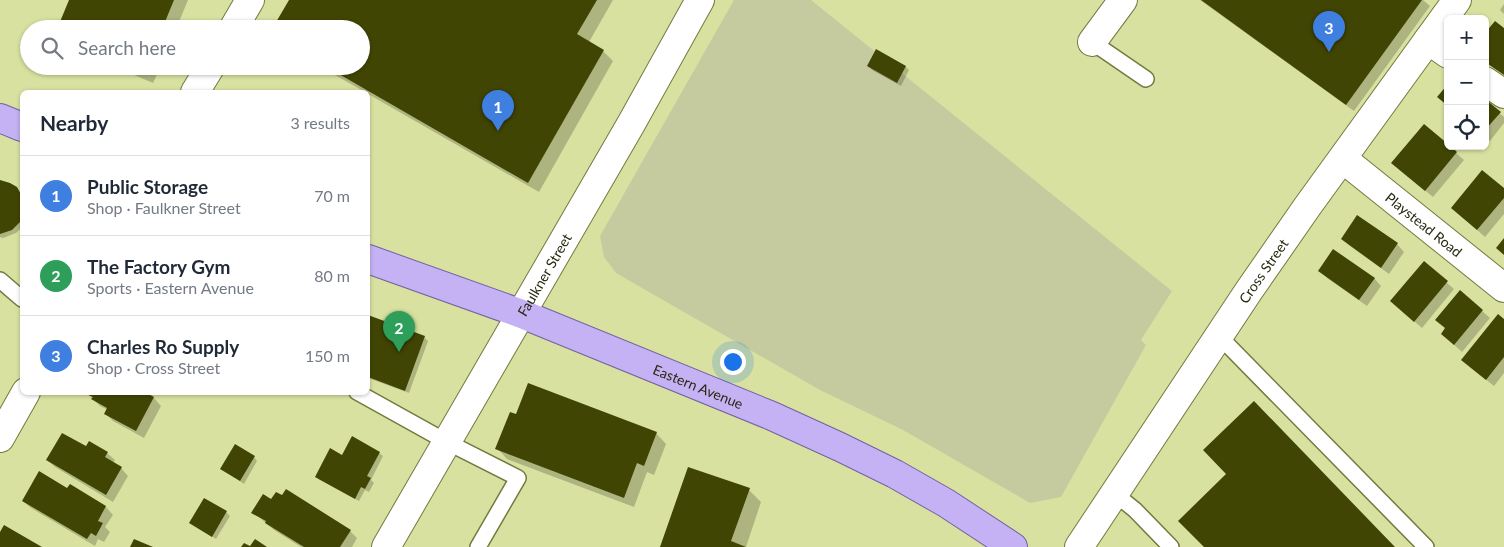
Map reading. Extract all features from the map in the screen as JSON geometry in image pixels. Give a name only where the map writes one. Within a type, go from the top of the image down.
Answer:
[{"type":"main road","points":[[0,118],[20,126]]},
{"type":"main road","name":"Eastern Avenue","points":[[370,260],[522,314],[772,416],[895,474],[946,503],[1013,547]]},
{"type":"street","points":[[238,20],[250,0]]},
{"type":"street","name":"Faulkner Street","points":[[386,547],[632,124],[700,0]]},
{"type":"street","points":[[1092,42],[1124,0]]},
{"type":"street","name":"Cross Street","points":[[1079,547],[1219,336],[1307,208],[1343,159],[1438,47],[1457,0]]},
{"type":"street","points":[[196,90],[205,75]]},
{"type":"street","points":[[1489,84],[1504,94]]},
{"type":"street","name":"Playstead Road","points":[[1343,159],[1504,288]]},
{"type":"street","points":[[2,430],[24,395]]},
{"type":"lane","points":[[1092,42],[1146,79]]},
{"type":"lane","points":[[1,284],[20,298]]},
{"type":"lane","points":[[1219,336],[1426,547]]},
{"type":"lane","points":[[362,395],[518,478],[478,547]]},
{"type":"lane","points":[[1114,493],[1135,510],[1171,547]]},
{"type":"green space","points":[[734,0],[811,0],[1172,291],[1141,340],[1146,345],[1061,497],[1030,503],[903,430],[820,390],[616,273],[604,257],[600,236]]},
{"type":"building","points":[[69,0],[174,0],[166,20],[61,20]]},
{"type":"building","points":[[289,0],[597,0],[577,34],[604,50],[528,183],[370,92],[370,90],[367,90],[341,75],[370,75],[370,20],[277,20]]},
{"type":"building","points":[[1201,0],[1422,0],[1346,105]]},
{"type":"building","points":[[1495,21],[1504,28],[1504,75],[1489,65],[1489,28]]},
{"type":"building","points":[[876,49],[906,66],[897,83],[867,66]]},
{"type":"building","points":[[1444,89],[1444,103],[1437,97]]},
{"type":"building","points":[[1489,102],[1501,112],[1489,126]]},
{"type":"building","points":[[1424,124],[1444,141],[1444,150],[1455,150],[1457,152],[1425,191],[1391,163]]},
{"type":"building","points":[[1482,170],[1504,188],[1504,198],[1477,230],[1451,208]]},
{"type":"building","points":[[0,180],[17,187],[20,192],[20,222],[12,230],[0,234]]},
{"type":"building","points":[[1357,215],[1398,243],[1381,268],[1341,239]]},
{"type":"building","points":[[1504,238],[1504,255],[1496,248]]},
{"type":"building","points":[[1333,249],[1375,278],[1359,300],[1318,271]]},
{"type":"building","points":[[1424,261],[1448,281],[1414,322],[1390,301]]},
{"type":"building","points":[[1460,290],[1483,310],[1454,345],[1441,334],[1445,328],[1435,320]]},
{"type":"building","points":[[1498,314],[1504,319],[1504,357],[1486,380],[1461,360]]},
{"type":"building","points":[[370,316],[425,336],[405,391],[370,378]]},
{"type":"building","points":[[528,383],[657,432],[644,466],[637,463],[624,498],[495,449],[510,412],[516,414]]},
{"type":"building","points":[[88,395],[150,395],[154,397],[136,431],[104,414],[107,408],[91,399],[93,397]]},
{"type":"building","points":[[1254,401],[1395,547],[1204,547],[1178,521],[1226,474],[1203,450]]},
{"type":"building","points":[[62,433],[86,446],[89,441],[108,452],[105,457],[122,467],[106,495],[46,460]]},
{"type":"building","points":[[352,436],[380,452],[367,476],[371,478],[365,489],[361,487],[355,499],[315,477],[330,448],[342,455]]},
{"type":"building","points":[[235,444],[255,456],[240,481],[220,469]]},
{"type":"building","points":[[688,467],[750,488],[731,541],[746,547],[660,547]]},
{"type":"building","points":[[39,471],[67,488],[70,484],[106,506],[98,521],[103,523],[96,536],[91,533],[87,539],[22,501]]},
{"type":"building","points":[[286,489],[351,530],[340,547],[304,547],[251,513],[263,494],[271,499],[276,492],[282,495]]},
{"type":"building","points":[[204,498],[227,511],[212,537],[189,523]]},
{"type":"building","points":[[4,525],[42,547],[0,547],[0,532]]},
{"type":"building","points":[[134,539],[153,547],[130,547]]},
{"type":"building","points":[[255,539],[267,547],[241,547],[244,543],[250,546]]},
{"type":"place","name":"Charles Ro Supply","points":[[1329,52]]},
{"type":"place","name":"Public Storage","points":[[498,131]]},
{"type":"place","name":"The Factory Gym","points":[[399,352]]}]
